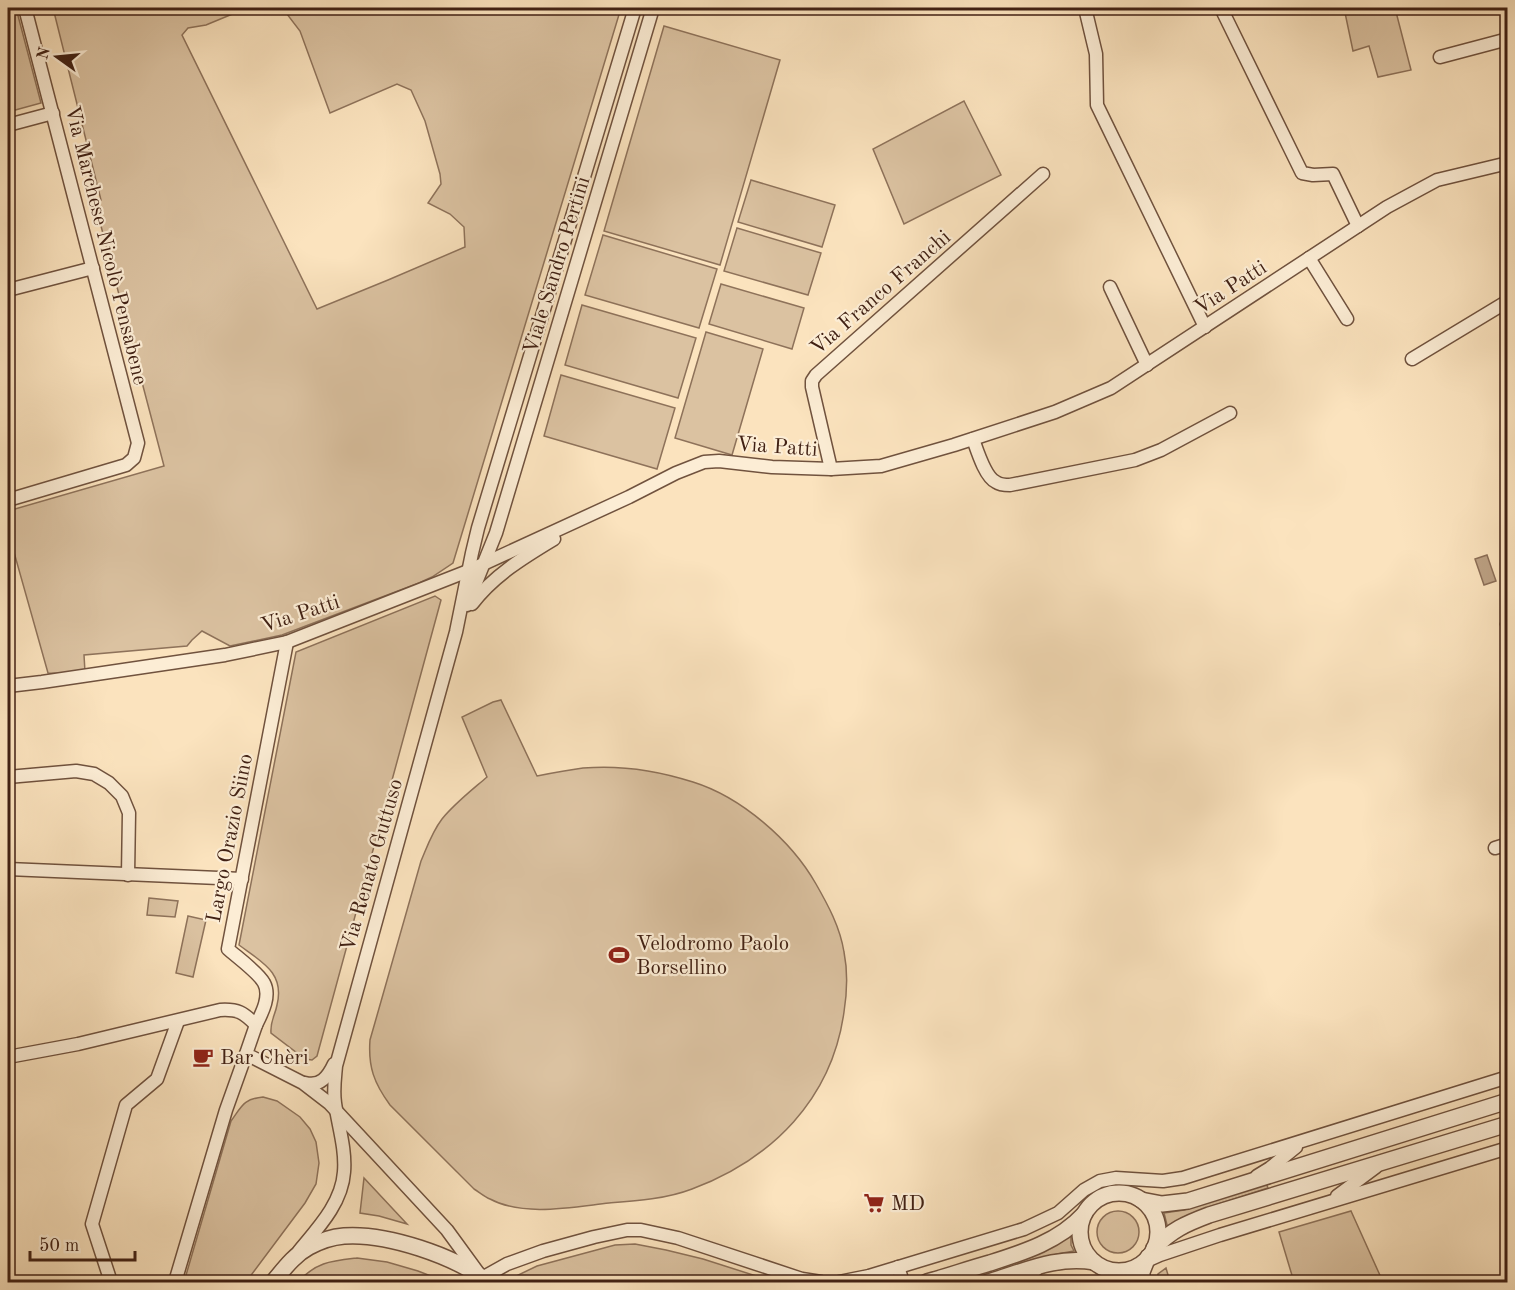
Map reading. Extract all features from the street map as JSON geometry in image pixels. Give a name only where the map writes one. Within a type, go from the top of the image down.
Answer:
[{"type":"street","name":"Via Marchese Nicolò Pensabene","points":[[8,500],[126,465],[134,458],[138,443],[26,8]]},
{"type":"street","name":"Viale Sandro Pertini","points":[[468,571],[478,528],[634,8]]},
{"type":"street","name":"Viale Sandro Pertini","points":[[496,533],[653,8]]},
{"type":"street","points":[[1084,8],[1096,54],[1097,105],[1205,327]]},
{"type":"street","points":[[1221,8],[1302,173],[1333,174],[1358,226]]},
{"type":"street","points":[[1440,57],[1508,39]]},
{"type":"street","points":[[8,125],[53,113]]},
{"type":"street","name":"Via Patti","points":[[8,686],[225,655],[287,642],[468,571],[704,462],[831,469],[881,466],[914,458],[1055,412],[1111,388],[1387,207],[1437,180],[1508,163]]},
{"type":"street","name":"Via Franco Franchi","points":[[831,469],[812,387],[812,381],[816,375],[1043,174]]},
{"type":"street","points":[[1310,258],[1347,319]]},
{"type":"street","points":[[8,290],[93,268]]},
{"type":"street","points":[[1110,287],[1147,365]]},
{"type":"street","points":[[1412,359],[1508,301]]},
{"type":"street","points":[[973,439],[991,478],[998,483],[1011,485],[1135,460],[1161,450],[1230,413]]},
{"type":"street","points":[[457,630],[478,596],[506,570],[532,552],[629,497]]},
{"type":"street","name":"Via Renato Guttuso","points":[[457,630],[496,533]]},
{"type":"street","name":"Via Renato Guttuso","points":[[294,1257],[329,1213],[342,1184],[345,1171],[336,1110],[334,1085],[336,1066],[457,630],[468,571]]},
{"type":"street","name":"Largo Orazio Siino","points":[[256,1025],[267,998],[265,984],[228,949],[287,642]]},
{"type":"street","points":[[8,777],[75,771],[94,774],[110,783],[122,796],[129,813],[128,875]]},
{"type":"street","points":[[1495,848],[1508,844]]},
{"type":"street","points":[[8,869],[242,879]]},
{"type":"street","points":[[8,1058],[78,1044],[220,1010],[232,1009],[244,1013],[256,1025],[226,1110],[175,1282]]},
{"type":"street","points":[[111,1282],[92,1224],[126,1105],[157,1079],[178,1021]]},
{"type":"street","points":[[303,1083],[318,1084],[326,1078],[341,1046]]},
{"type":"street","points":[[246,1054],[303,1083],[329,1103],[447,1230],[485,1280]]},
{"type":"street","points":[[839,1282],[860,1279],[898,1268],[1037,1224],[1058,1213],[1088,1186],[1100,1180],[1116,1178],[1162,1181],[1183,1178],[1508,1077]]},
{"type":"street","points":[[927,1282],[1012,1256],[1042,1244],[1069,1228],[1098,1200],[1110,1195],[1128,1195],[1162,1204],[1180,1202],[1508,1101]]},
{"type":"street","points":[[988,1282],[1066,1260],[1099,1265],[1114,1270],[1127,1270],[1147,1257],[1169,1233],[1203,1218],[1508,1124]]},
{"type":"street","points":[[1238,1185],[1260,1174],[1295,1147],[1313,1138]]},
{"type":"street","points":[[1147,1257],[1508,1148]]},
{"type":"street","points":[[1322,1204],[1343,1192],[1384,1162]]},
{"type":"street","points":[[1141,1200],[1151,1210],[1158,1233],[1142,1272],[1142,1282]]},
{"type":"street","points":[[1086,1211],[1080,1228],[1081,1242],[1088,1256],[1122,1282]]},
{"type":"street","points":[[485,1280],[507,1264],[543,1251],[603,1234],[641,1230],[678,1238],[802,1279],[821,1282]]},
{"type":"street","points":[[273,1282],[294,1257],[307,1247],[326,1239],[344,1236],[380,1238],[413,1246],[449,1260],[485,1280]]},
{"type":"street","points":[[1023,1282],[1043,1265]]},
{"type":"street","points":[[898,1268],[903,1282]]},
{"type":"shaded area","points":[[8,8],[16,8],[41,103],[8,112]]},
{"type":"shaded area","points":[[53,8],[247,8],[206,25],[188,28],[182,35],[317,309],[465,247],[464,227],[450,214],[428,203],[441,184],[440,174],[425,121],[411,90],[397,84],[330,113],[300,31],[287,14],[275,8],[621,8],[453,563],[419,583],[282,635],[230,646],[202,631],[187,646],[84,655],[85,672],[48,673],[8,531],[8,511],[164,466],[101,226],[96,202],[101,200]]},
{"type":"shaded area","points":[[1344,8],[1395,8],[1411,70],[1378,77],[1369,46],[1353,51]]},
{"type":"shaded area","points":[[664,26],[780,60],[720,265],[604,231]]},
{"type":"shaded area","points":[[964,101],[1001,175],[904,224],[873,149]]},
{"type":"shaded area","points":[[751,180],[835,205],[822,247],[738,222]]},
{"type":"shaded area","points":[[737,228],[821,253],[808,295],[724,271]]},
{"type":"shaded area","points":[[603,235],[717,269],[699,328],[585,295]]},
{"type":"shaded area","points":[[721,284],[804,308],[792,349],[709,324]]},
{"type":"shaded area","points":[[582,305],[696,338],[678,398],[565,365]]},
{"type":"shaded area","points":[[706,332],[763,349],[732,455],[675,438]]},
{"type":"shaded area","points":[[561,375],[675,408],[657,469],[544,436]]},
{"type":"shaded area","points":[[1487,555],[1496,581],[1484,585],[1475,559]]},
{"type":"shaded area","points":[[435,596],[441,600],[317,1056],[312,1060],[305,1059],[271,1033],[279,994],[275,976],[270,969],[239,945],[296,652]]},
{"type":"shaded area","name":"Velodromo Paolo Borsellino","points":[[501,700],[537,776],[597,767],[653,772],[680,778],[711,789],[746,809],[779,836],[806,868],[837,925],[847,975],[844,1012],[837,1043],[826,1072],[812,1098],[794,1122],[772,1143],[748,1161],[692,1189],[651,1199],[564,1208],[533,1209],[503,1205],[474,1189],[390,1105],[376,1082],[371,1067],[370,1040],[421,861],[442,819],[487,777],[462,717]]},
{"type":"shaded area","points":[[149,898],[178,901],[175,917],[147,915]]},
{"type":"shaded area","points":[[188,916],[206,920],[193,977],[176,973]]},
{"type":"shaded area","points":[[263,1097],[277,1101],[300,1117],[310,1129],[316,1142],[319,1163],[316,1184],[305,1203],[246,1282],[184,1282],[231,1121],[247,1102]]},
{"type":"shaded area","points":[[364,1178],[407,1224],[360,1213]]},
{"type":"shaded area","points":[[1266,1183],[1268,1188],[1206,1208],[1168,1229],[1164,1213],[1184,1210]]},
{"type":"shaded area","points":[[1118,1211],[1126,1212],[1133,1217],[1138,1224],[1138,1240],[1133,1247],[1126,1252],[1118,1253],[1110,1252],[1103,1247],[1098,1240],[1097,1232],[1098,1224],[1103,1217],[1110,1212]]},
{"type":"shaded area","points":[[1351,1211],[1383,1282],[1294,1282],[1279,1232]]},
{"type":"shaded area","points":[[1071,1236],[1074,1251],[1005,1270],[1004,1266],[1027,1258]]},
{"type":"shaded area","points":[[635,1244],[703,1259],[775,1282],[514,1282],[512,1278],[537,1266],[615,1245]]},
{"type":"shaded area","points":[[357,1258],[387,1262],[446,1282],[298,1282],[318,1266]]},
{"type":"shaded area","points":[[1166,1268],[1170,1282],[1156,1282],[1158,1274]]},
{"type":"place","name":"Velodromo Paolo Borsellino","points":[[619,955]]},
{"type":"place","name":"Bar Chèri","points":[[203,1057]]},
{"type":"place","name":"MD","points":[[874,1203]]}]
